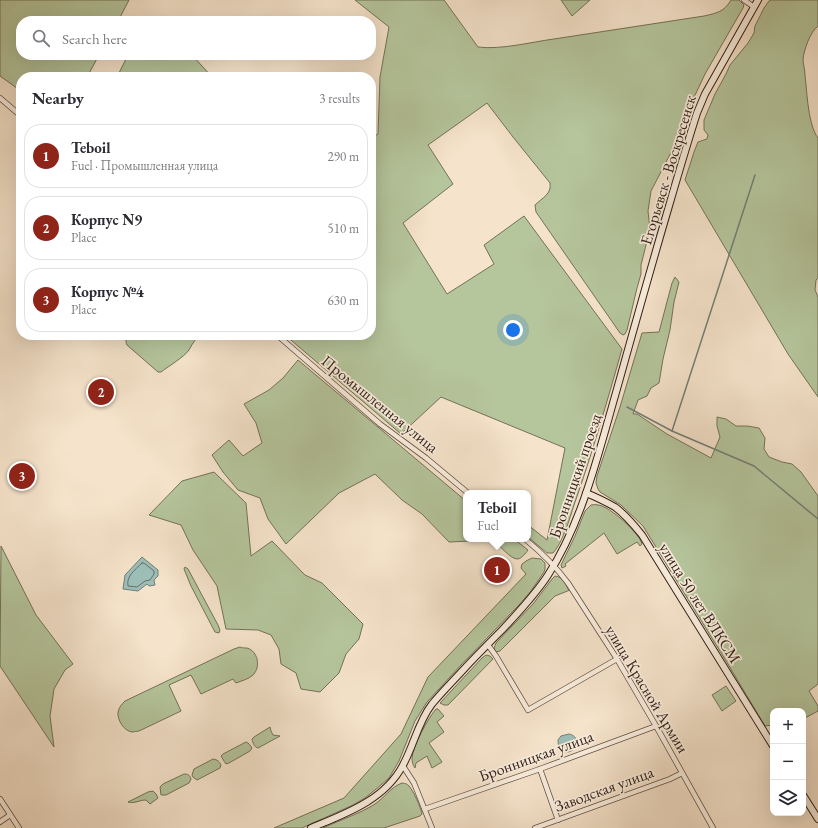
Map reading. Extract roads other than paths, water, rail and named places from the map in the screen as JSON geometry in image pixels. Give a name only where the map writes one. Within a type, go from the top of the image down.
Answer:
[{"type":"main road","name":"Егорьевск - Воскресенск","points":[[652,264],[697,113],[705,94],[758,0]]},
{"type":"main road","name":"Бронницкий проезд","points":[[403,766],[420,724],[431,705],[528,602],[548,576],[562,551],[586,493],[606,429],[652,264]]},
{"type":"main road","name":"улица 50 лет ВЛКСМ","points":[[586,493],[616,508],[642,535],[772,744]]},
{"type":"main road","points":[[311,828],[352,810],[371,799],[397,775],[403,766]]},
{"type":"main road","points":[[806,800],[818,819]]},
{"type":"street","points":[[744,0],[754,7]]},
{"type":"street","points":[[0,98],[16,112]]},
{"type":"street","name":"Промышленная улица","points":[[283,340],[380,424],[426,458],[464,490]]},
{"type":"street","points":[[529,542],[554,566]]},
{"type":"street","name":"улица Красной Армии","points":[[554,566],[568,583],[616,659],[656,726],[713,828]]},
{"type":"street","points":[[488,645],[528,710],[616,659]]},
{"type":"street","name":"Бронницкая улица","points":[[425,809],[540,769],[656,726]]},
{"type":"street","points":[[403,766],[414,783],[432,828]]},
{"type":"street","points":[[540,769],[558,820]]},
{"type":"street","name":"Заводская улица","points":[[535,828],[670,779],[682,773]]},
{"type":"street","points":[[0,799],[19,828]]},
{"type":"street","points":[[0,822],[10,815]]},
{"type":"water","points":[[142,557],[158,570],[158,576],[154,580],[155,585],[149,586],[147,584],[138,591],[123,589],[125,575]]},
{"type":"water","points":[[569,734],[573,735],[575,738],[576,745],[572,751],[564,752],[559,746],[558,740],[561,736]]},
{"type":"waterway","points":[[672,431],[755,175]]},
{"type":"waterway","points":[[627,407],[672,431],[754,466],[818,519]]},
{"type":"place","name":"Корпус N9","points":[[101,392]]},
{"type":"place","name":"Корпус №4","points":[[22,476]]},
{"type":"place","name":"Teboil","points":[[497,570]]}]
